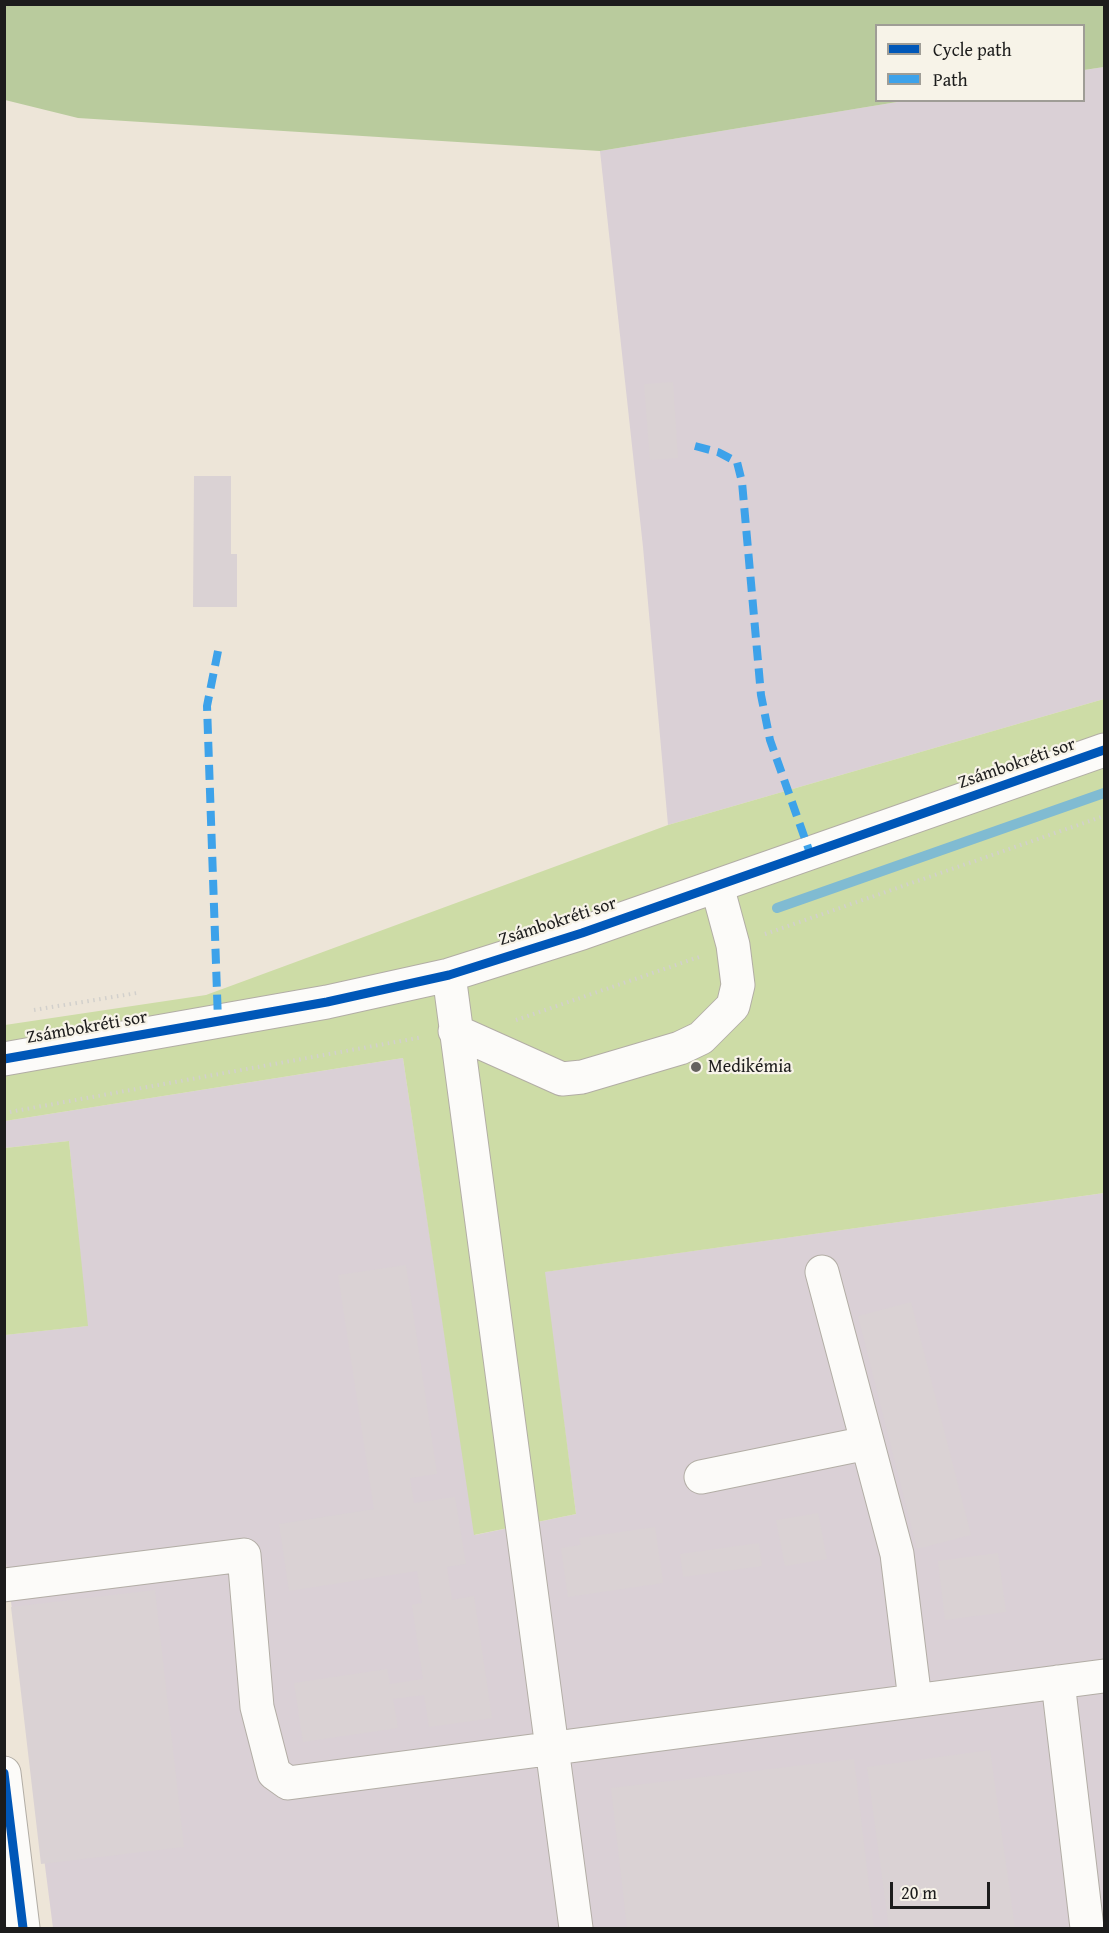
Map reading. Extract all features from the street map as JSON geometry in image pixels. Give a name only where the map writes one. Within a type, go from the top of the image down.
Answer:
[{"type":"street","name":"Zsámbokréti sor","points":[[4,1059],[315,1005],[449,975],[717,886],[1104,750]]},
{"type":"street","points":[[455,1031],[562,1079],[582,1077],[680,1048],[701,1038],[733,1006],[738,985],[733,945],[717,886]]},
{"type":"street","points":[[449,975],[527,1547],[550,1748],[576,1929]]},
{"type":"street","points":[[822,1272],[897,1554],[915,1700]]},
{"type":"street","points":[[700,1478],[867,1443]]},
{"type":"street","points":[[4,1585],[244,1555],[257,1707],[274,1773],[288,1783],[1104,1676]]},
{"type":"street","points":[[1058,1682],[1087,1929]]},
{"type":"street","points":[[4,1773],[12,1898],[23,1929]]},
{"type":"path","points":[[509,1023],[1104,816]]},
{"type":"path","points":[[34,1011],[138,993]]},
{"type":"path","points":[[4,1113],[455,1031]]},
{"type":"shaded area","points":[[1104,67],[1104,699],[668,825],[643,547],[600,151],[897,102],[1085,102],[1085,70]]},
{"type":"shaded area","points":[[403,1058],[475,1535],[576,1514],[544,1272],[1104,1193],[1104,1928],[53,1928],[5,1555],[4,1335],[87,1326],[69,1141],[5,1148],[5,1121]]},
{"type":"green space","points":[[4,5],[1104,5],[1104,67],[1085,70],[1085,24],[875,24],[875,102],[897,102],[600,151],[78,118],[5,100]]},
{"type":"green space","points":[[1104,699],[1104,1193],[545,1272],[576,1514],[474,1535],[403,1058],[5,1121],[5,1025],[206,995],[668,825]]},
{"type":"green space","points":[[69,1141],[88,1326],[5,1335],[5,1148]]},
{"type":"building","points":[[673,382],[678,458],[650,460],[644,384]]},
{"type":"building","points":[[194,476],[231,476],[231,554],[237,554],[237,607],[193,607]]},
{"type":"building","points":[[406,1265],[437,1474],[410,1478],[414,1503],[455,1497],[466,1564],[447,1567],[452,1600],[474,1596],[492,1718],[429,1727],[424,1695],[393,1699],[398,1728],[303,1742],[294,1683],[387,1669],[390,1684],[423,1679],[412,1605],[422,1603],[417,1571],[289,1591],[279,1524],[374,1509],[338,1275]]},
{"type":"building","points":[[911,1302],[971,1535],[917,1549],[858,1316]]},
{"type":"building","points":[[818,1513],[827,1559],[785,1566],[776,1520]]},
{"type":"building","points":[[655,1527],[663,1583],[568,1597],[561,1548],[581,1545],[579,1538]]},
{"type":"building","points":[[759,1543],[762,1566],[683,1577],[680,1554]]},
{"type":"building","points":[[998,1553],[1006,1612],[945,1620],[938,1561]]},
{"type":"building","points":[[155,1590],[184,1847],[41,1864],[11,1607]]},
{"type":"building","points":[[990,1750],[1015,1928],[889,1928],[867,1767]]},
{"type":"building","points":[[854,1759],[874,1928],[627,1928],[611,1788]]},
{"type":"waterway","points":[[777,908],[1104,793]]},
{"type":"marked path","points":[[695,446],[718,452],[737,462],[742,482],[761,695],[770,740],[810,853]]},
{"type":"marked path","points":[[218,651],[207,706],[218,1021]]},
{"type":"cycle path","points":[[4,1059],[327,1002],[449,975],[582,933],[1104,750]]},
{"type":"cycle path","points":[[4,1773],[23,1928]]},
{"type":"place","name":"Medikémia","points":[[696,1067]]}]
